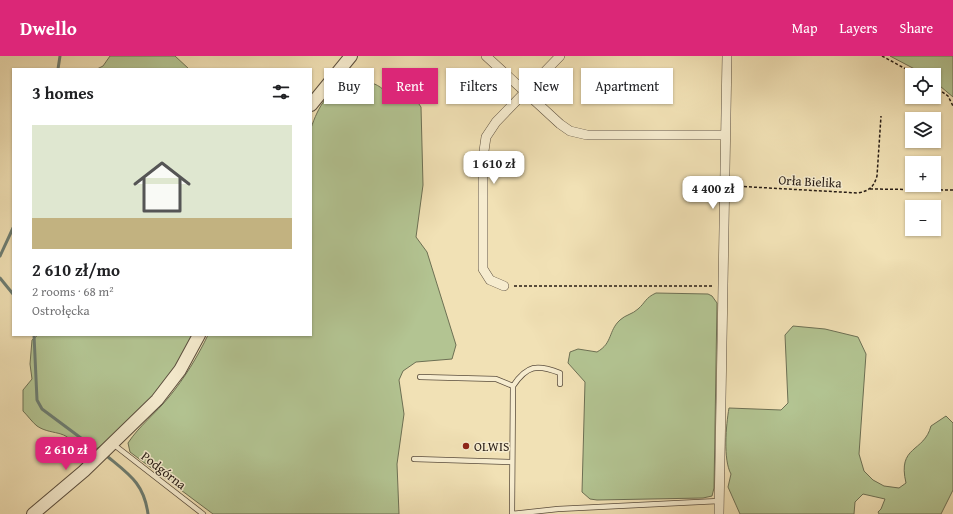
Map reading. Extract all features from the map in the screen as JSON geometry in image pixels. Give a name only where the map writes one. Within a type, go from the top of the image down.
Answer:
[{"type":"street","points":[[312,104],[351,56]]},
{"type":"street","points":[[486,56],[519,86]]},
{"type":"street","points":[[548,68],[560,56]]},
{"type":"street","points":[[719,514],[727,56]]},
{"type":"street","points":[[504,286],[490,280],[483,269],[484,148],[490,130],[519,99]]},
{"type":"street","points":[[538,104],[560,124],[578,134],[599,136],[725,135]]},
{"type":"street","points":[[33,514],[55,498],[164,392],[180,370],[198,336]]},
{"type":"lane","points":[[560,384],[560,374],[539,367],[531,368],[525,371],[513,386],[512,514],[719,501]]},
{"type":"lane","points":[[420,377],[496,379],[513,386]]},
{"type":"lane","name":"Podgórna","points":[[112,443],[203,514]]},
{"type":"lane","points":[[414,460],[512,462]]},
{"type":"path","points":[[882,56],[905,68]]},
{"type":"path","points":[[941,91],[948,96],[953,106]]},
{"type":"path","points":[[870,189],[875,183],[877,176],[881,116]]},
{"type":"path","name":"Orła Bielika","points":[[724,185],[858,193],[870,189],[953,190]]},
{"type":"path","points":[[504,286],[722,286]]},
{"type":"green space","points":[[110,56],[175,56],[188,68],[99,68],[103,66]]},
{"type":"green space","points":[[890,56],[953,56],[953,97],[941,87],[941,68],[913,68]]},
{"type":"green space","points":[[374,84],[382,88],[382,104],[419,104],[421,107],[423,185],[416,237],[427,252],[456,345],[452,359],[416,362],[403,371],[399,380],[404,414],[397,464],[399,514],[213,514],[130,452],[128,443],[137,431],[175,390],[200,351],[208,336],[312,336],[312,126],[324,102],[324,104],[374,104]]},
{"type":"green space","points":[[656,293],[708,294],[712,296],[717,303],[714,488],[712,496],[703,498],[590,499],[582,492],[585,382],[568,363],[570,352],[578,349],[597,352],[606,345],[616,324],[620,320],[636,311],[648,298]]},
{"type":"green space","points":[[793,326],[825,329],[858,337],[866,354],[859,454],[864,471],[873,480],[884,486],[899,488],[906,483],[904,471],[905,462],[908,455],[928,435],[931,426],[946,416],[953,423],[953,490],[941,514],[879,514],[878,512],[881,509],[885,499],[863,494],[855,502],[854,514],[740,514],[728,487],[731,474],[728,468],[726,451],[726,433],[729,408],[781,410],[788,403],[785,335]]},
{"type":"green space","points":[[37,336],[192,336],[170,375],[132,418],[103,444],[90,453],[79,457],[75,454],[73,445],[66,436],[37,426],[23,411],[23,390],[32,379],[30,364],[32,340]]},
{"type":"waterway","points":[[58,68],[60,56]]},
{"type":"waterway","points":[[0,256],[12,230]]},
{"type":"waterway","points":[[0,278],[12,293]]},
{"type":"waterway","points":[[34,336],[37,400],[42,409],[93,447]]},
{"type":"waterway","points":[[108,457],[135,481],[143,495],[148,514]]},
{"type":"place","name":"OLWIS","points":[[466,446]]}]
